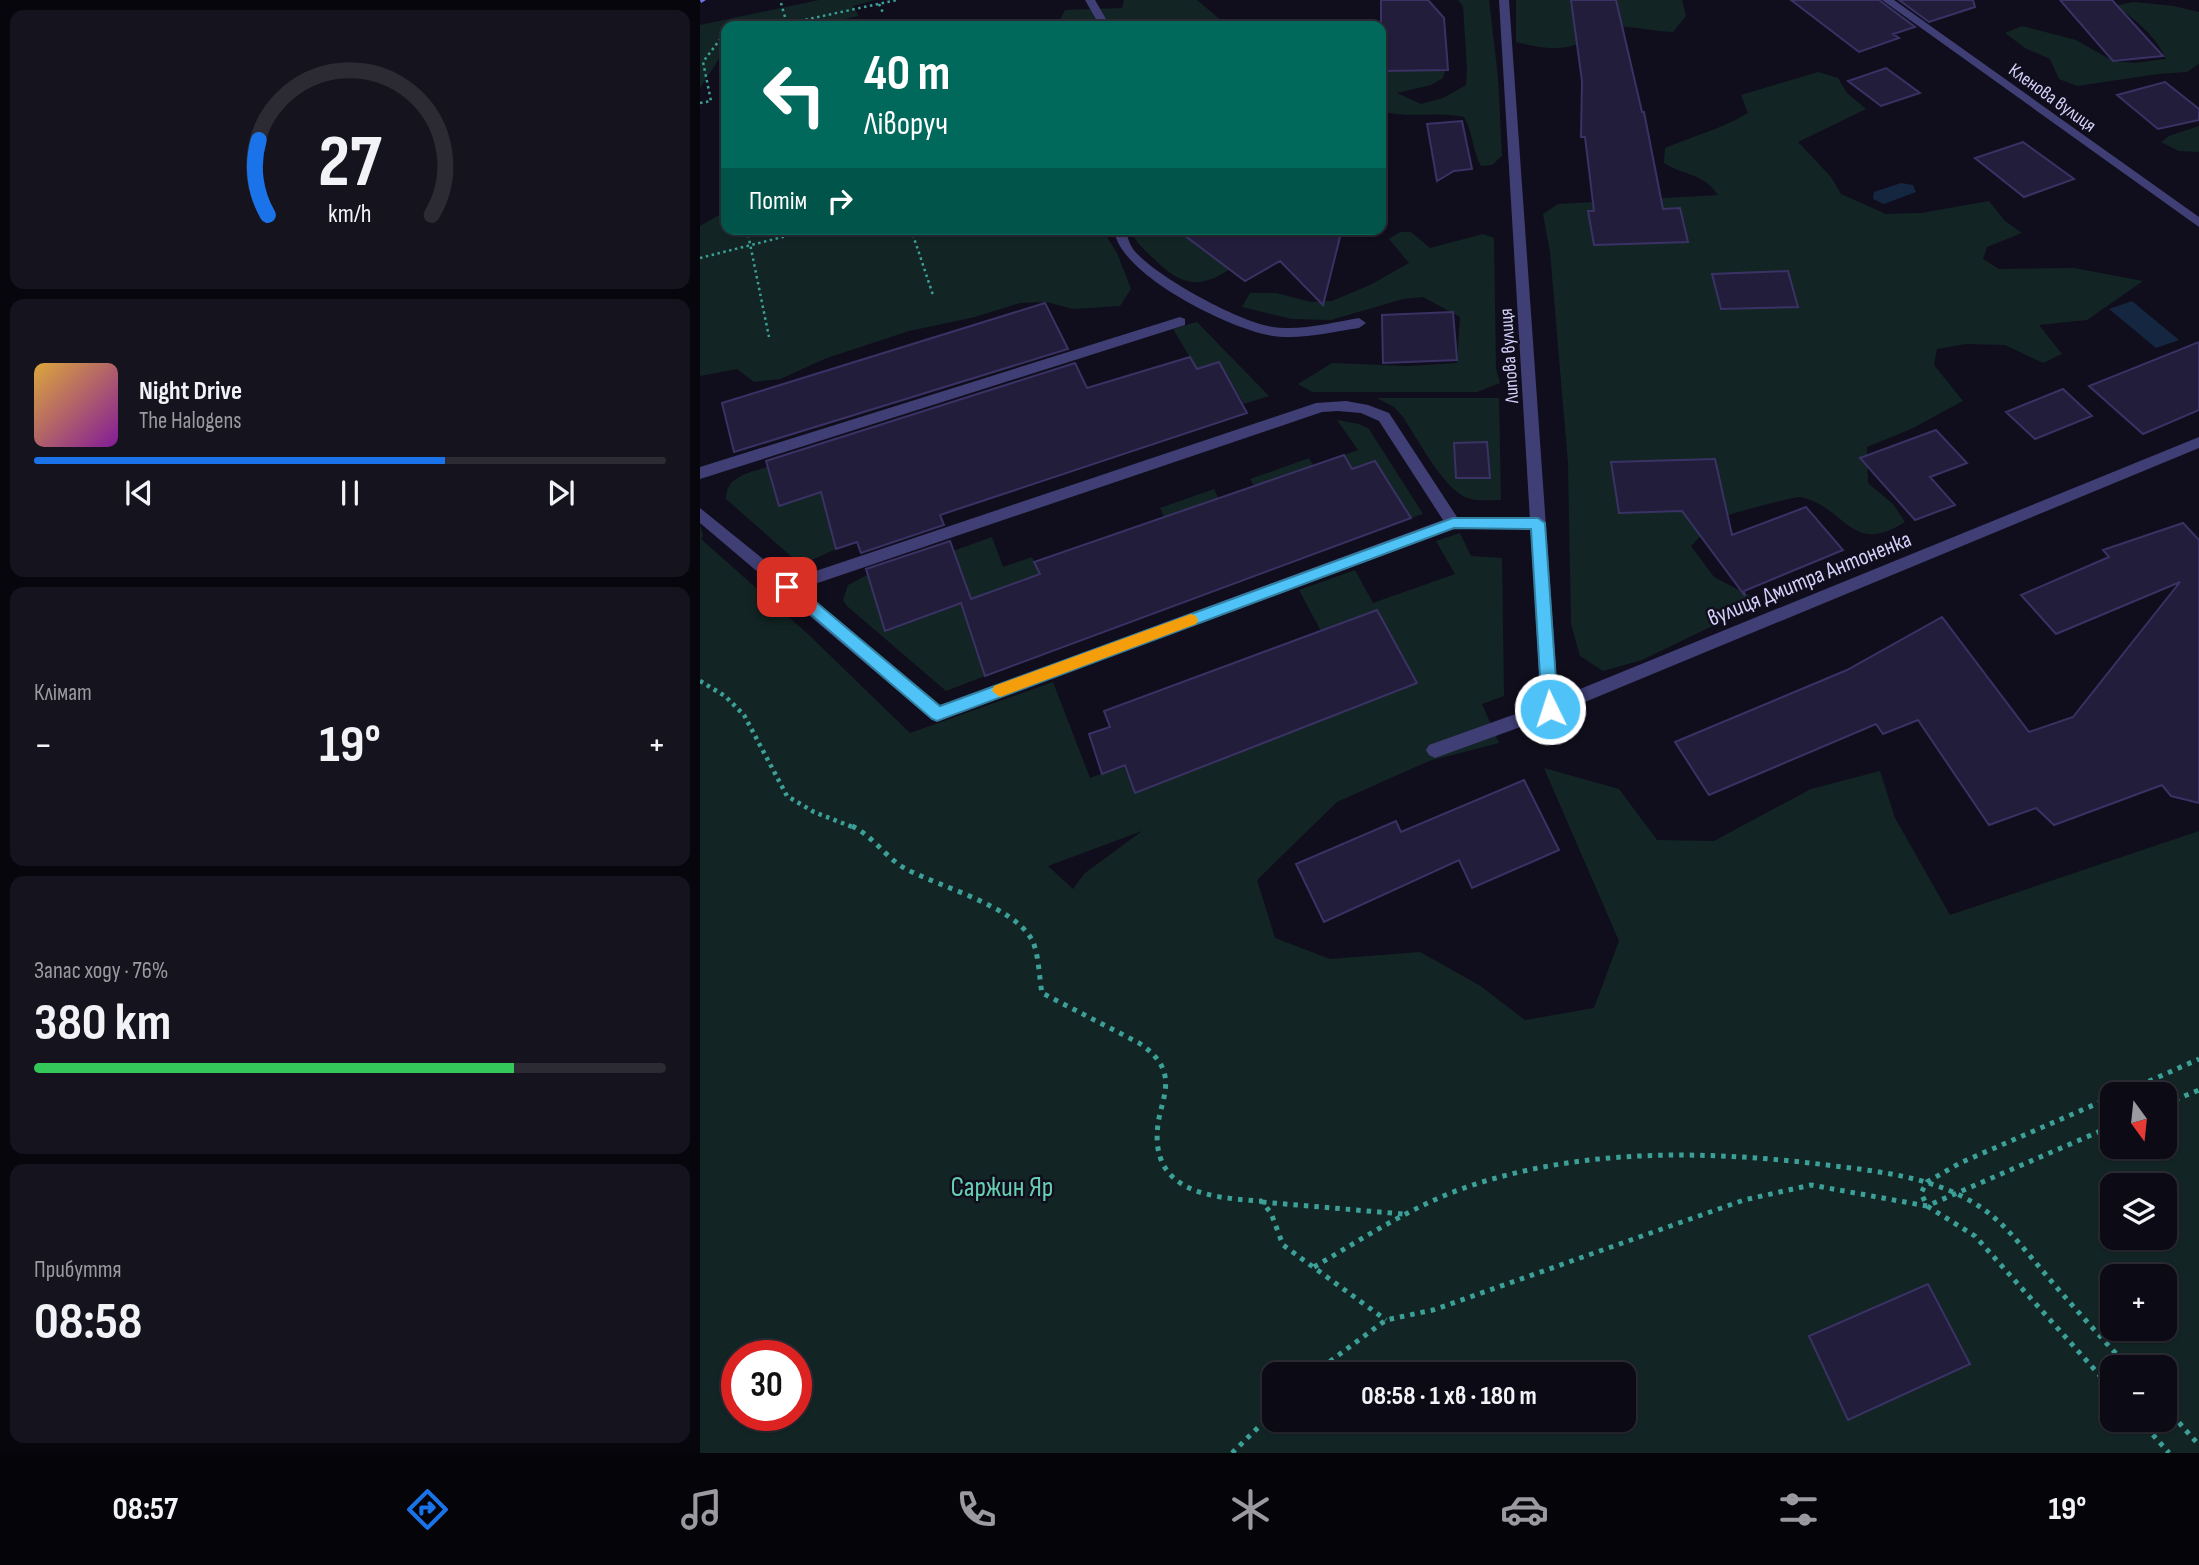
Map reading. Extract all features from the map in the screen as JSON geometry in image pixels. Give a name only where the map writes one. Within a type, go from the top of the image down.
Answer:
[{"type":"street","points":[[1090,0],[1102,21]]},
{"type":"street","name":"Липова вулиця","points":[[1504,0],[1550,709]]},
{"type":"street","name":"Кленова вулиця","points":[[1886,0],[2199,223]]},
{"type":"street","points":[[1120,235],[1132,256],[1154,274],[1241,324],[1270,331],[1359,323]]},
{"type":"street","points":[[700,473],[1180,322]]},
{"type":"street","points":[[787,587],[1321,407],[1349,405],[1368,408],[1384,417],[1453,523]]},
{"type":"street","name":"вулиця Дмитра Антоненка","points":[[1434,750],[1550,709],[2199,442]]},
{"type":"street","points":[[700,514],[937,714],[1453,523],[1538,523]]},
{"type":"path","points":[[801,21],[897,0]]},
{"type":"path","points":[[781,3],[786,21]]},
{"type":"path","points":[[879,4],[884,15]]},
{"type":"path","points":[[700,103],[711,101],[703,62],[721,38]]},
{"type":"path","points":[[748,235],[769,337]]},
{"type":"path","points":[[700,258],[790,235]]},
{"type":"path","points":[[913,235],[933,295]]},
{"type":"path","points":[[700,681],[725,696],[744,715],[786,796],[814,812],[866,833],[904,868],[982,903],[1023,928],[1033,942],[1042,993],[1141,1044],[1157,1059],[1166,1073],[1166,1091],[1158,1127],[1158,1151],[1168,1174],[1183,1188],[1204,1195],[1261,1202],[1404,1214]]},
{"type":"path","points":[[2147,1082],[2199,1059]]},
{"type":"path","points":[[2177,1099],[2199,1090]]},
{"type":"path","points":[[1927,1206],[1921,1193],[1927,1182],[1960,1163],[2100,1102]]},
{"type":"path","points":[[1927,1206],[2100,1131]]},
{"type":"path","points":[[1314,1267],[1404,1214],[1478,1183],[1548,1167],[1624,1158],[1722,1155],[1821,1163],[1886,1172],[1927,1182],[1956,1194],[1994,1217],[2117,1355]]},
{"type":"path","points":[[1329,1362],[1386,1320],[1433,1310],[1744,1200],[1811,1185],[1927,1206],[1975,1236],[2100,1376]]},
{"type":"path","points":[[1261,1202],[1270,1213],[1283,1245],[1386,1320]]},
{"type":"path","points":[[2177,1420],[2199,1445]]},
{"type":"path","points":[[1232,1453],[1262,1424]]},
{"type":"path","points":[[2150,1432],[2169,1453]]},
{"type":"green space","points":[[819,0],[875,0],[853,6],[859,16],[835,21],[721,21],[721,56],[700,88],[700,25]]},
{"type":"green space","points":[[1124,0],[1197,0],[1222,21],[1060,21],[1065,10],[1122,8]]},
{"type":"green space","points":[[1458,0],[1489,0],[1498,77],[1502,156],[1492,165],[1481,166],[1464,117],[1386,112],[1386,71],[1432,70],[1447,64],[1443,78],[1431,85],[1397,93],[1421,104],[1443,98],[1466,85],[1463,6]]},
{"type":"green space","points":[[1516,0],[1682,0],[1686,16],[1673,32],[1618,26],[1600,27],[1598,37],[1575,45],[1549,48],[1516,42]]},
{"type":"green space","points":[[2133,2],[2174,6],[2199,12],[2199,64],[2187,72],[2077,86],[2059,79],[2050,59],[2025,48],[2005,33],[2022,26],[2076,40],[2113,61],[2134,63],[2166,59],[2145,29],[2115,6]]},
{"type":"green space","points":[[1818,72],[1838,78],[1847,93],[1866,109],[1798,142],[1831,177],[1841,194],[1886,214],[1921,213],[1989,201],[2005,221],[2022,233],[1987,247],[1983,259],[1999,269],[2074,268],[2143,281],[2087,320],[2039,325],[2062,354],[2043,363],[2005,345],[1966,344],[1937,349],[1934,365],[1963,401],[1911,429],[1867,447],[1868,483],[1893,504],[1905,522],[1887,531],[1872,534],[1860,532],[1815,502],[1800,497],[1723,517],[1691,546],[1714,577],[1762,602],[1642,660],[1603,671],[1580,656],[1571,624],[1568,463],[1550,252],[1543,214],[1558,204],[1718,195],[1700,178],[1664,163],[1665,148],[1718,128],[1748,113],[1741,95]]},
{"type":"green space","points":[[2199,126],[2199,152],[2179,151],[2161,142],[2169,136]]},
{"type":"green space","points":[[721,214],[721,235],[1106,235],[1117,253],[1131,289],[1120,306],[1073,309],[1047,302],[1020,303],[975,317],[909,331],[827,358],[780,379],[754,382],[737,369],[700,376],[700,226]]},
{"type":"green space","points":[[1400,232],[1411,232],[1430,248],[1483,234],[1494,238],[1496,369],[1500,383],[1477,392],[1312,392],[1298,384],[1332,363],[1408,366],[1457,363],[1460,317],[1423,297],[1403,299],[1331,320],[1292,319],[1242,307],[1250,293],[1276,293],[1311,302],[1332,301],[1370,285],[1409,263],[1389,239]]},
{"type":"green space","points":[[1133,235],[1204,235],[1192,241],[1230,269],[1218,276],[1197,282],[1179,278],[1161,265]]},
{"type":"green space","points":[[1197,322],[1269,396],[1244,404],[1219,362],[1197,369],[1173,329]]},
{"type":"green space","points":[[1377,398],[1499,398],[1501,500],[1472,499],[1455,490],[1438,471],[1403,417],[1394,407]]},
{"type":"green space","points":[[1337,420],[1359,424],[1369,429],[1423,514],[1411,518],[1375,461],[1352,469],[1344,455],[1358,450]]},
{"type":"green space","points":[[1309,458],[1321,479],[1262,500],[1250,479]]},
{"type":"green space","points":[[767,467],[779,506],[821,492],[836,549],[801,565],[726,499],[727,491],[734,480]]},
{"type":"green space","points":[[1214,489],[1225,511],[1170,530],[1160,508]]},
{"type":"green space","name":"Саржин Яр","points":[[700,524],[703,536],[701,539],[809,635],[910,733],[1053,682],[1090,778],[1125,765],[1136,793],[1417,683],[1377,610],[1321,631],[1299,590],[1355,570],[1373,603],[1455,574],[1436,541],[1460,533],[1471,556],[1502,558],[1504,696],[1482,704],[1499,743],[1429,761],[1337,802],[1257,880],[1275,938],[1330,959],[1420,952],[1479,985],[1525,1020],[1594,1008],[1619,941],[1544,768],[1619,789],[1657,840],[1714,841],[1811,789],[1880,771],[1895,818],[1950,915],[2199,831],[2199,1453],[700,1453]],"holes":[[[1142,831],[1085,873],[1073,889],[1048,866]]]},
{"type":"green space","points":[[992,537],[1003,567],[1032,557],[1040,574],[971,599],[953,551]]},
{"type":"green space","points":[[867,575],[886,631],[961,602],[985,676],[946,691],[847,606],[843,600],[848,585]]},
{"type":"water","points":[[1901,183],[1913,185],[1916,192],[1884,204],[1873,199],[1874,192]]},
{"type":"water","points":[[2132,301],[2179,340],[2156,348],[2109,309]]},
{"type":"building","points":[[1381,0],[1428,0],[1444,18],[1448,70],[1386,71],[1386,21],[1381,21]]},
{"type":"building","points":[[1571,0],[1616,0],[1644,112],[1663,209],[1680,208],[1688,242],[1594,245],[1588,211],[1594,211],[1585,137],[1581,137],[1582,81]]},
{"type":"building","points":[[1791,0],[1879,0],[1915,27],[1893,34],[1899,38],[1859,52]]},
{"type":"building","points":[[1899,0],[1973,0],[1975,7],[1929,22]]},
{"type":"building","points":[[2060,0],[2112,0],[2163,56],[2113,61]]},
{"type":"building","points":[[1886,68],[1920,93],[1881,106],[1848,81]]},
{"type":"building","points":[[2165,82],[2199,109],[2199,120],[2158,129],[2117,95]]},
{"type":"building","points":[[1462,121],[1472,169],[1454,171],[1437,181],[1427,124]]},
{"type":"building","points":[[2023,142],[2074,179],[2024,197],[1975,158]]},
{"type":"building","points":[[1184,235],[1340,235],[1323,305],[1280,261],[1245,281]]},
{"type":"building","points":[[1788,271],[1798,307],[1721,309],[1712,274]]},
{"type":"building","points":[[1045,303],[1068,349],[734,452],[722,403]]},
{"type":"building","points":[[1453,312],[1457,360],[1383,363],[1382,315]]},
{"type":"building","points":[[2199,342],[2199,410],[2143,434],[2089,386]]},
{"type":"building","points":[[1190,357],[1197,369],[1219,362],[1247,413],[940,515],[944,525],[861,553],[857,542],[836,549],[821,492],[779,506],[766,461],[1075,363],[1087,388]]},
{"type":"building","points":[[2063,389],[2092,416],[2035,439],[2006,412]]},
{"type":"building","points":[[1936,430],[1967,463],[1930,477],[1955,505],[1915,520],[1860,458]]},
{"type":"building","points":[[1487,442],[1490,478],[1456,478],[1454,443]]},
{"type":"building","points":[[1344,455],[1352,469],[1375,461],[1411,518],[985,676],[961,603],[885,631],[866,569],[950,541],[971,599],[1040,574],[1034,562]]},
{"type":"building","points":[[1715,459],[1732,535],[1806,507],[1843,550],[1744,591],[1745,596],[1682,511],[1619,513],[1611,462]]},
{"type":"building","points":[[2183,523],[2199,540],[2199,803],[2171,796],[2162,785],[2054,825],[2036,808],[1989,825],[1918,720],[1883,734],[1876,724],[1709,795],[1675,742],[1847,670],[1942,617],[2029,732],[2073,717],[2180,582],[2056,634],[2021,595],[2109,557],[2103,550]]},
{"type":"building","points":[[1377,610],[1417,683],[1135,793],[1125,765],[1102,774],[1089,734],[1110,727],[1104,711]]},
{"type":"building","points":[[1524,780],[1559,850],[1472,888],[1459,860],[1324,922],[1296,864],[1396,821],[1401,832]]},
{"type":"building","points":[[1928,1284],[1970,1364],[1848,1420],[1809,1336]]},
{"type":"slow traffic","points":[[1000,691],[1191,620]]},
{"type":"route","points":[[787,587],[937,714],[1453,523],[1538,523],[1550,709]]}]
